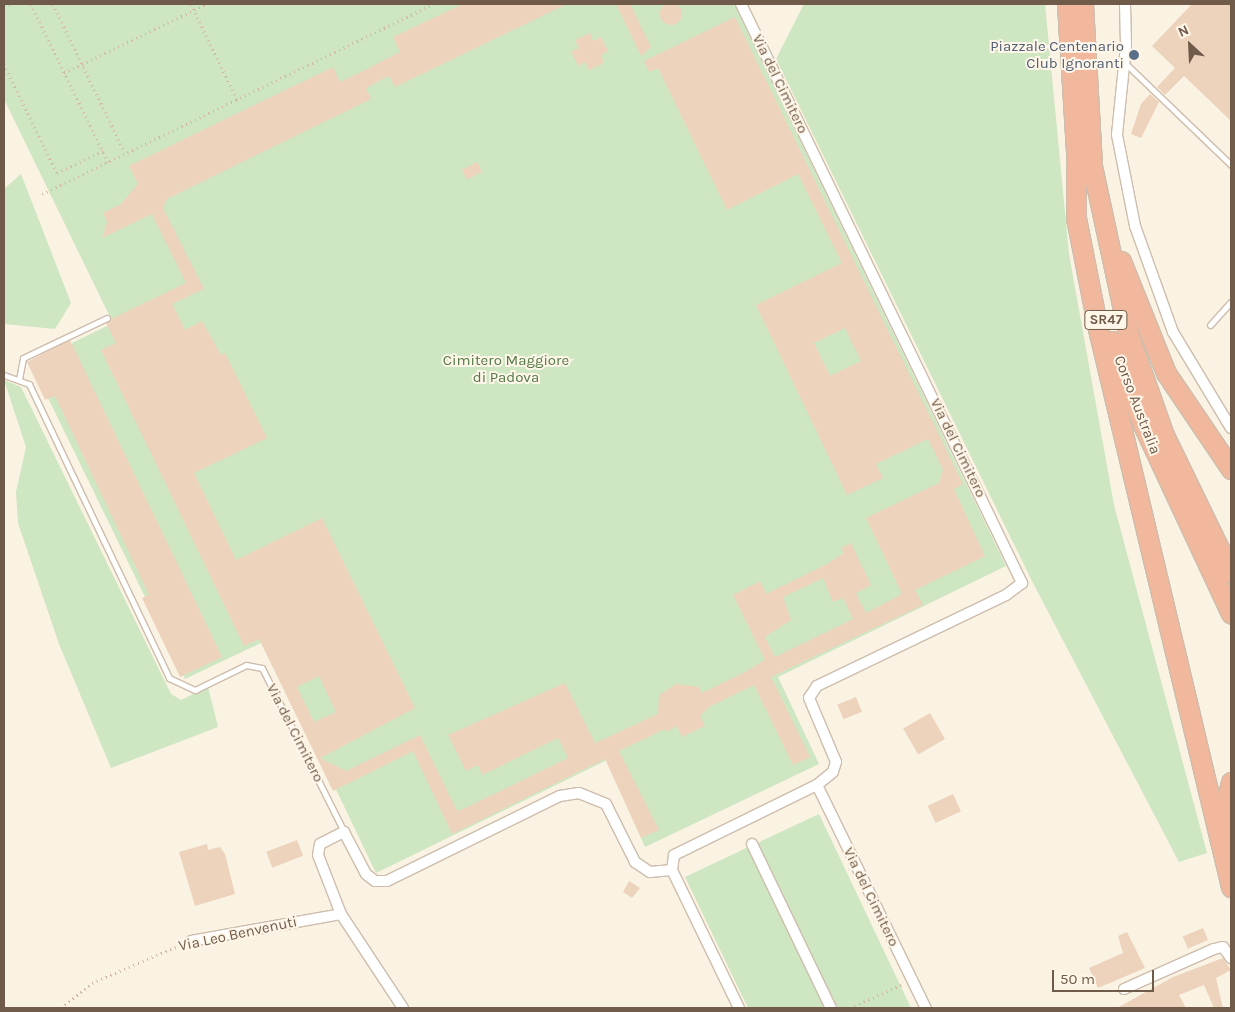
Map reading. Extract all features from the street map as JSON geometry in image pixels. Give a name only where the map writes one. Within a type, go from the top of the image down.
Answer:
[{"type":"highway","name":"Corso Australia","points":[[1066,4],[1084,168],[1089,250],[1124,378],[1231,614]]},
{"type":"highway","name":"Corso Australia","points":[[1083,4],[1084,168],[1146,384],[1164,435],[1231,573]]},
{"type":"highway","points":[[1084,168],[1166,373],[1231,469]]},
{"type":"highway","points":[[1084,168],[1076,218],[1098,329],[1231,887]]},
{"type":"highway","points":[[1231,782],[1225,806],[1231,831]]},
{"type":"street","name":"Via del Cimitero","points":[[344,832],[366,874],[374,881],[387,881],[560,796],[579,793],[606,804],[635,862],[650,872],[672,870],[674,855],[682,849],[817,785],[833,772],[836,762],[810,698],[817,686],[1006,595],[1022,583],[741,4]]},
{"type":"street","points":[[1125,4],[1124,62],[1117,135],[1148,272],[1173,332],[1231,428]]},
{"type":"street","name":"Via del Cimitero","points":[[817,785],[926,1008]]},
{"type":"street","points":[[344,832],[320,844],[318,855],[341,914],[404,1008]]},
{"type":"street","points":[[752,844],[832,1008]]},
{"type":"street","points":[[672,870],[739,1008]]},
{"type":"street","name":"Via Leo Benvenuti","points":[[191,941],[341,914]]},
{"type":"street","points":[[1124,989],[1214,949],[1223,947],[1231,958]]},
{"type":"lane","points":[[1124,62],[1231,164]]},
{"type":"lane","points":[[1210,325],[1231,302]]},
{"type":"lane","points":[[4,375],[19,379],[23,358],[107,318]]},
{"type":"lane","name":"Via del Cimitero","points":[[19,379],[29,384],[169,678],[195,690],[246,666],[262,668],[344,832]]},
{"type":"path","points":[[4,7],[11,4]]},
{"type":"path","points":[[31,4],[108,162]]},
{"type":"path","points":[[53,4],[125,153]]},
{"type":"path","points":[[191,4],[237,99]]},
{"type":"path","points":[[64,73],[207,4]]},
{"type":"path","points":[[42,194],[434,4]]},
{"type":"path","points":[[4,64],[57,173],[103,151]]},
{"type":"path","name":"Via Leo Benvenuti","points":[[61,1008],[92,983],[191,941]]},
{"type":"path","points":[[850,1008],[912,980]]},
{"type":"green space","name":"Cimitero Maggiore di Padova","points":[[4,4],[734,4],[1006,566],[778,677],[819,764],[645,847],[607,760],[376,873],[265,641],[185,679],[31,363],[113,323],[4,99]]},
{"type":"green space","points":[[804,4],[1045,4],[1069,254],[1114,505],[1207,853],[1179,862],[1033,583],[776,59]]},
{"type":"green space","points":[[21,174],[71,303],[55,329],[4,324],[4,189]]},
{"type":"green space","points":[[4,380],[21,387],[171,694],[181,700],[208,687],[218,727],[111,768],[59,644],[18,523],[16,492],[26,447]]},
{"type":"green space","points":[[819,814],[911,1008],[748,1008],[685,877]]},
{"type":"building","points":[[671,3],[679,6],[682,14],[679,22],[671,25],[663,22],[660,14],[663,6]]},
{"type":"building","points":[[463,4],[567,4],[395,87],[390,77],[385,78],[366,88],[371,99],[167,199],[163,208],[204,289],[172,304],[185,330],[202,321],[221,355],[225,353],[267,438],[194,473],[236,560],[322,518],[415,708],[320,758],[346,771],[420,735],[457,811],[461,810],[568,758],[558,738],[482,775],[478,765],[466,771],[448,735],[565,683],[595,743],[658,714],[659,695],[676,684],[699,687],[702,693],[747,671],[765,660],[733,595],[760,581],[766,594],[827,564],[844,553],[841,548],[851,543],[871,585],[856,593],[866,613],[902,594],[866,518],[939,483],[943,470],[928,439],[876,464],[883,478],[847,495],[756,305],[842,263],[798,174],[727,210],[658,68],[649,72],[644,61],[735,17],[963,484],[954,489],[985,556],[915,590],[923,605],[771,677],[810,757],[793,765],[754,685],[709,707],[700,716],[705,726],[682,737],[677,726],[666,732],[665,729],[619,751],[659,830],[641,838],[605,759],[452,834],[413,751],[333,791],[259,639],[244,646],[101,350],[116,343],[106,323],[111,319],[186,283],[152,214],[102,238],[107,222],[103,213],[121,204],[138,184],[129,166],[333,67],[340,82],[363,71],[400,52],[393,37]],"holes":[[[845,328],[861,361],[830,376],[814,343]],[[823,578],[833,602],[843,598],[853,619],[775,657],[765,637],[791,620],[783,597]],[[319,676],[336,712],[314,722],[297,687]]]},
{"type":"building","points":[[616,4],[630,4],[651,47],[641,56]]},
{"type":"building","points":[[1192,4],[1231,4],[1231,121],[1184,76],[1165,95],[1157,87],[1175,68],[1152,46]]},
{"type":"building","points":[[590,33],[593,41],[601,37],[608,51],[601,55],[604,63],[589,70],[585,62],[578,66],[571,51],[579,48],[575,40]]},
{"type":"building","points":[[1150,94],[1159,102],[1141,138],[1131,134],[1141,104]]},
{"type":"building","points":[[477,162],[482,172],[467,180],[462,170]]},
{"type":"building","points":[[70,340],[222,657],[180,677],[142,598],[149,595],[55,396],[45,400],[27,362]]},
{"type":"building","points":[[856,697],[862,712],[843,719],[837,704]]},
{"type":"building","points":[[930,713],[945,739],[918,754],[903,728]]},
{"type":"building","points":[[953,794],[961,811],[936,823],[928,806]]},
{"type":"building","points":[[297,840],[303,856],[272,868],[266,852]]},
{"type":"building","points":[[207,844],[208,850],[220,847],[225,854],[235,894],[195,906],[179,852]]},
{"type":"building","points":[[629,881],[640,888],[632,898],[623,892]]},
{"type":"building","points":[[1203,928],[1208,940],[1188,949],[1183,937]]},
{"type":"building","points":[[1127,932],[1145,968],[1098,988],[1089,968],[1123,953],[1118,936]]},
{"type":"building","points":[[1223,958],[1231,970],[1216,978],[1223,1008],[1214,1008],[1204,985],[1179,995],[1186,1008],[1117,1008],[1173,977]]},
{"type":"place","name":"Piazzale Centenario Club Ignoranti","points":[[1134,55]]}]
